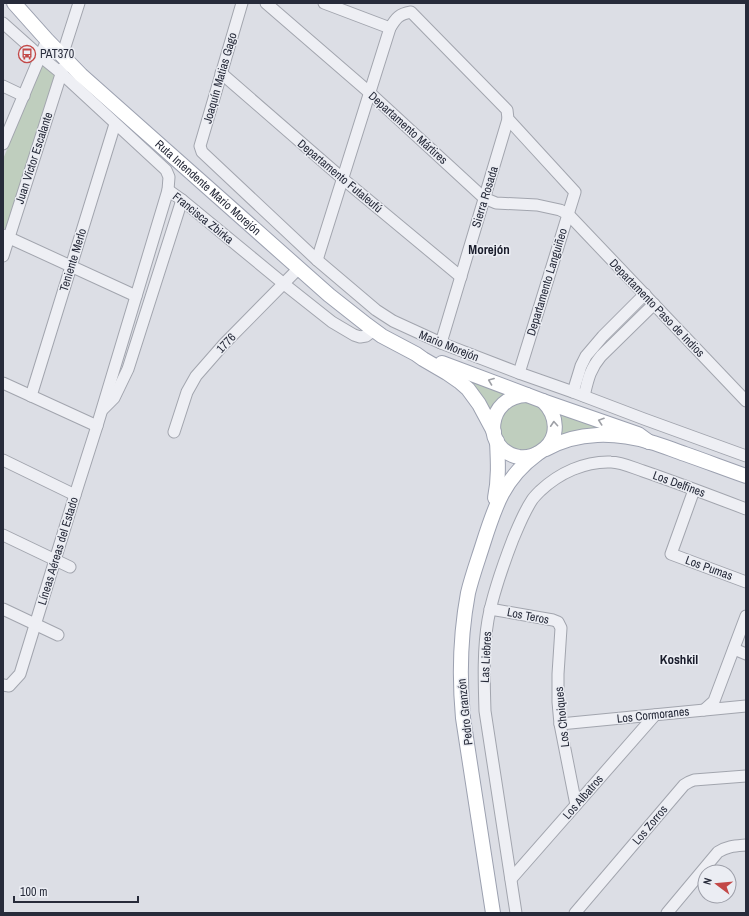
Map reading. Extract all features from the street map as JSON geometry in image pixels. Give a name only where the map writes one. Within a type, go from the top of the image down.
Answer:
[{"type":"main road","name":"Ruta Intendente Mario Morejón","points":[[15,4],[81,75],[329,295],[374,330],[382,336],[416,354],[527,395]]},
{"type":"main road","name":"Ruta Intendente Mario Morejón","points":[[416,354],[453,376],[464,385],[479,404],[496,437]]},
{"type":"main road","points":[[641,438],[610,434],[582,436],[562,440],[531,456],[523,457],[515,456],[502,448],[496,437],[493,425],[494,418],[501,405],[513,397],[527,395],[746,476]]},
{"type":"main road","points":[[541,451],[551,443],[555,428],[555,420],[552,413],[548,406],[542,401]]},
{"type":"main road","name":"Pedro Granzón","points":[[493,913],[464,718],[460,666],[461,641],[468,592],[492,514],[498,482],[496,437]]},
{"type":"main road","name":"Pedro Granzón","points":[[492,514],[507,484],[525,464],[541,451]]},
{"type":"street","name":"Juan Víctor Escalante","points":[[3,256],[6,236],[61,73],[79,3]]},
{"type":"street","name":"Joaquín Matias Gago","points":[[202,152],[200,146],[242,3]]},
{"type":"street","name":"Departamento Mártires","points":[[266,3],[370,93],[484,198],[496,202],[537,205],[560,210],[568,214]]},
{"type":"street","points":[[324,3],[390,28]]},
{"type":"street","points":[[317,260],[390,28],[395,19],[403,14],[411,12],[507,110],[508,120]]},
{"type":"street","name":"Francisca Zbirka","points":[[3,23],[61,73],[166,170],[169,177],[168,190],[332,322],[360,337],[366,336],[374,330]]},
{"type":"street","points":[[3,144],[47,40]]},
{"type":"street","name":"Departamento Futaleufú","points":[[221,73],[343,179],[461,277]]},
{"type":"street","points":[[3,86],[24,96]]},
{"type":"street","name":"Departamento Languiñeo","points":[[508,120],[575,192],[518,373]]},
{"type":"street","name":"Sierra Rosada","points":[[441,343],[508,120]]},
{"type":"street","name":"Teniente Merlo","points":[[31,396],[115,124]]},
{"type":"street","name":"Mario Morejón","points":[[202,152],[317,260],[376,310],[393,321],[441,343],[518,373],[746,456]]},
{"type":"street","name":"Líneas Aéreas del Estado","points":[[6,686],[20,674],[168,190]]},
{"type":"street","name":"Líneas Aéreas del Estado","points":[[101,412],[114,398],[128,369],[182,200]]},
{"type":"street","name":"Departamento Paso de Indios","points":[[568,214],[746,401]]},
{"type":"street","points":[[6,236],[136,296]]},
{"type":"street","name":"1776","points":[[174,432],[187,392],[196,376],[224,344],[299,268]]},
{"type":"street","points":[[578,394],[581,366],[586,356],[603,336],[645,294]]},
{"type":"street","points":[[578,394],[589,376],[593,365],[600,356],[654,304]]},
{"type":"street","points":[[3,383],[97,426]]},
{"type":"street","points":[[641,438],[644,419]]},
{"type":"street","points":[[3,460],[75,495]]},
{"type":"street","name":"Los Delfines","points":[[612,462],[654,475],[746,509]]},
{"type":"street","name":"Las Liebres","points":[[516,913],[486,710],[484,656],[490,609],[507,555],[522,518],[532,499],[560,476],[574,469],[594,463],[612,462]]},
{"type":"street","name":"Los Pumas","points":[[694,490],[671,554],[746,582]]},
{"type":"street","points":[[3,535],[70,567]]},
{"type":"street","points":[[3,609],[58,635]]},
{"type":"street","name":"Los Teros","points":[[490,609],[553,620],[558,622],[562,628]]},
{"type":"street","points":[[704,710],[714,701],[746,616]]},
{"type":"street","name":"Los Choiques","points":[[562,628],[558,674],[558,702],[560,724],[576,805]]},
{"type":"street","points":[[734,649],[746,654]]},
{"type":"street","name":"Los Cormoranes","points":[[560,724],[746,706]]},
{"type":"street","name":"Los Albatros","points":[[511,879],[655,715]]},
{"type":"street","name":"Los Zorros","points":[[576,913],[684,785],[694,780],[746,776]]},
{"type":"street","points":[[666,913],[718,852],[725,848],[746,845]]},
{"type":"green space","points":[[42,66],[45,66],[55,74],[7,226],[3,229],[3,159]]},
{"type":"green space","points":[[459,377],[510,394],[491,415]]},
{"type":"green space","points":[[525,401],[539,406],[546,415],[549,427],[546,439],[533,451],[515,451],[499,437],[500,415],[504,409]]},
{"type":"green space","points":[[555,410],[611,432],[556,440]]},
{"type":"place","name":"PAT370","points":[[27,54]]},
{"type":"district","name":"Morejón","points":[[489,249]]},
{"type":"district","name":"Koshkil","points":[[679,659]]}]
